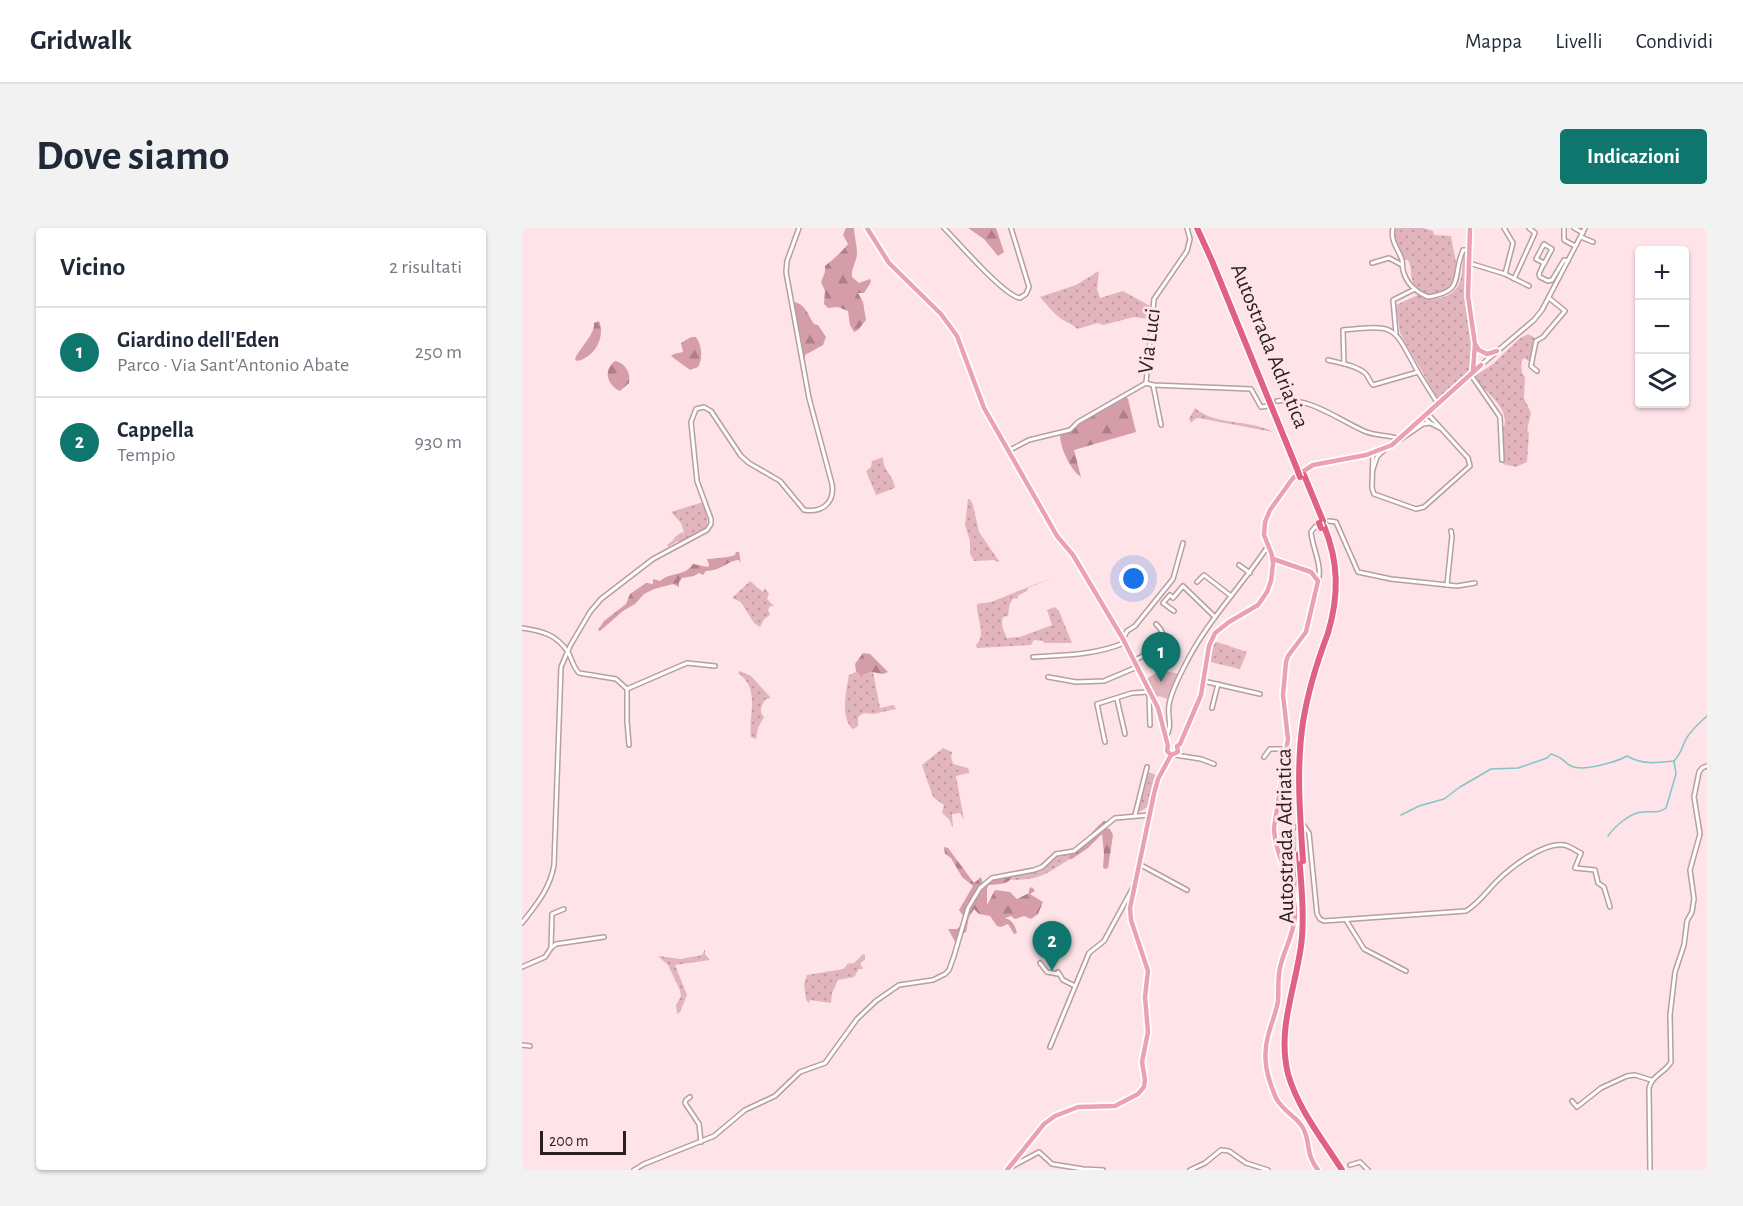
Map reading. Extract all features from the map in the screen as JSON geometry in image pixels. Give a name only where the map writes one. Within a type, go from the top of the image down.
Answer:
[{"type":"highway","name":"Autostrada Adriatica","points":[[1199,228],[1334,557],[1337,584],[1334,609],[1306,686],[1298,728],[1295,786],[1302,928],[1299,957],[1285,1020],[1285,1056],[1296,1096],[1342,1170]]},
{"type":"highway","name":"Autostrada Adriatica","points":[[1325,633],[1312,680],[1301,736],[1299,786],[1306,932],[1304,952],[1289,1020],[1289,1056],[1295,1083],[1303,1101],[1349,1167]]},
{"type":"main road","points":[[867,228],[889,263],[941,314],[957,336],[984,408],[1057,536],[1073,555],[1118,630],[1158,710],[1166,736],[1167,751],[1173,755]]},
{"type":"main road","points":[[1470,228],[1468,296],[1475,347],[1471,374]]},
{"type":"main road","points":[[1475,347],[1487,354],[1497,351]]},
{"type":"main road","points":[[1475,347],[1481,365]]},
{"type":"main road","points":[[1475,358],[1481,365]]},
{"type":"main road","points":[[1008,1169],[1044,1124],[1055,1116],[1078,1107],[1115,1106],[1133,1098],[1144,1088],[1142,1062],[1148,1032],[1145,997],[1148,972],[1130,916],[1138,864],[1158,779],[1173,755],[1178,752],[1177,747],[1195,710],[1209,646],[1215,633],[1262,601],[1271,581],[1273,559],[1264,529],[1267,516],[1296,474],[1325,462],[1366,455],[1385,449],[1401,439],[1481,365]]},
{"type":"main road","points":[[1273,559],[1314,574],[1317,581],[1316,596],[1306,632],[1286,662],[1283,694],[1288,728],[1287,749],[1274,836],[1292,892],[1295,914],[1294,927],[1280,965],[1278,998],[1266,1046],[1266,1067],[1274,1092],[1283,1109],[1302,1125],[1309,1156],[1318,1170]]},
{"type":"main road","points":[[1168,746],[1174,744],[1177,747]]},
{"type":"street","points":[[522,923],[544,894],[552,874],[561,667],[567,651],[601,598],[653,559],[710,527],[711,519],[697,481],[692,422],[696,409],[704,407],[711,411],[741,456],[780,481],[804,510],[818,510],[830,503],[833,492],[832,484],[809,398],[787,278],[787,261],[799,228]]},
{"type":"street","points":[[944,228],[999,285],[1014,297],[1020,298],[1026,294],[1029,287],[1011,228]]},
{"type":"street","name":"Via Luci","points":[[1008,451],[1029,440],[1070,430],[1078,422],[1146,384],[1154,299],[1186,251],[1190,239],[1187,228]]},
{"type":"street","points":[[1393,228],[1392,237],[1407,280],[1415,289],[1428,297],[1446,293],[1455,285],[1459,259],[1463,250],[1470,250]]},
{"type":"street","points":[[1504,228],[1513,243],[1505,274]]},
{"type":"street","points":[[1529,228],[1535,233]]},
{"type":"street","points":[[1514,279],[1537,228]]},
{"type":"street","points":[[1564,228],[1564,240],[1575,246]]},
{"type":"street","points":[[1574,228],[1593,243]]},
{"type":"street","points":[[1481,365],[1534,320],[1549,298],[1585,228]]},
{"type":"street","points":[[1544,264],[1536,259],[1544,244],[1552,249],[1539,276],[1548,281],[1553,279],[1564,260],[1568,261]]},
{"type":"street","points":[[1372,262],[1389,258],[1402,265]]},
{"type":"street","points":[[1469,263],[1505,274],[1529,286]]},
{"type":"street","points":[[1415,289],[1393,300],[1396,333],[1438,405]]},
{"type":"street","points":[[1538,371],[1531,366],[1536,341],[1543,337],[1565,310],[1549,298]]},
{"type":"street","points":[[1344,364],[1343,330],[1382,328],[1396,333]]},
{"type":"street","points":[[1328,360],[1366,374],[1373,385],[1418,372]]},
{"type":"street","points":[[1471,374],[1500,417],[1502,460]]},
{"type":"street","points":[[1146,384],[1251,389],[1262,408],[1268,406]]},
{"type":"street","points":[[1153,386],[1161,425]]},
{"type":"street","points":[[1277,401],[1310,405],[1364,431],[1401,439],[1423,424],[1430,423]]},
{"type":"street","points":[[1426,416],[1430,423],[1442,429]]},
{"type":"street","points":[[1373,453],[1374,494],[1416,509],[1424,507],[1470,466],[1468,458],[1442,429],[1426,416]]},
{"type":"street","points":[[1373,465],[1385,449]]},
{"type":"street","points":[[1366,455],[1373,465]]},
{"type":"street","points":[[1317,581],[1319,566],[1311,532],[1322,524],[1335,522],[1358,572],[1390,579],[1456,586],[1475,583]]},
{"type":"street","points":[[1447,585],[1451,531]]},
{"type":"street","points":[[1118,630],[1127,631],[1135,627],[1173,579],[1183,543]]},
{"type":"street","points":[[1166,736],[1169,724],[1168,709],[1185,666],[1203,633],[1268,546]]},
{"type":"street","points":[[1239,565],[1250,573]]},
{"type":"street","points":[[1314,574],[1319,566]]},
{"type":"street","points":[[1197,582],[1204,575],[1231,596]]},
{"type":"street","points":[[1174,610],[1163,603],[1170,595],[1173,598],[1183,586],[1215,617]]},
{"type":"street","points":[[1134,661],[1160,644],[1164,635],[1156,624]]},
{"type":"street","points":[[522,628],[550,634],[567,651],[579,673],[616,679],[627,689],[629,745]]},
{"type":"street","points":[[1034,657],[1106,650],[1123,641],[1127,631]]},
{"type":"street","points":[[627,689],[687,663],[715,666]]},
{"type":"street","points":[[1048,677],[1076,682],[1104,681],[1137,667]]},
{"type":"street","points":[[1203,681],[1260,694]]},
{"type":"street","points":[[1212,708],[1218,684]]},
{"type":"street","points":[[1105,742],[1098,704],[1132,693],[1150,692],[1150,725]]},
{"type":"street","points":[[1117,699],[1125,734]]},
{"type":"street","points":[[1158,710],[1168,709]]},
{"type":"street","points":[[1263,757],[1270,749],[1287,749]]},
{"type":"street","points":[[1173,755],[1201,759],[1214,764]]},
{"type":"street","points":[[1650,1170],[1649,1088],[1651,1080],[1671,1062],[1672,993],[1675,972],[1684,945],[1687,921],[1692,912],[1694,899],[1690,870],[1700,834],[1694,797],[1699,772],[1707,766]]},
{"type":"street","points":[[1135,815],[1147,767]]},
{"type":"street","points":[[634,1170],[701,1142],[721,1131],[745,1110],[775,1096],[800,1072],[825,1063],[857,1019],[891,990],[905,982],[931,980],[945,974],[951,965],[968,908],[987,881],[1042,867],[1056,854],[1074,851],[1115,818],[1149,815]]},
{"type":"street","points":[[1304,826],[1309,833],[1317,914],[1324,921],[1466,911],[1475,906],[1510,870],[1541,850],[1562,845],[1581,854],[1575,868],[1595,870],[1598,883],[1604,887],[1610,907]]},
{"type":"street","points":[[1292,892],[1294,882],[1292,831],[1294,827]]},
{"type":"street","points":[[1138,864],[1188,890]]},
{"type":"street","points":[[1050,1047],[1089,953],[1104,941],[1134,884]]},
{"type":"street","points":[[551,948],[552,914],[564,909]]},
{"type":"street","points":[[1346,920],[1364,949],[1406,971]]},
{"type":"street","points":[[522,967],[545,957],[556,944],[604,937]]},
{"type":"street","points":[[1040,963],[1047,972],[1058,973],[1063,980],[1076,986]]},
{"type":"street","points":[[522,1045],[530,1046]]},
{"type":"street","points":[[1572,1101],[1577,1107],[1601,1088],[1632,1075],[1651,1080]]},
{"type":"street","points":[[690,1097],[685,1103],[699,1125],[701,1142]]},
{"type":"street","points":[[1190,1170],[1221,1150],[1229,1151],[1246,1163],[1268,1170]]},
{"type":"street","points":[[1008,1169],[1039,1152],[1057,1166],[1103,1170]]},
{"type":"street","points":[[1349,1167],[1360,1162],[1368,1170]]},
{"type":"shaded area","points":[[1396,228],[1423,228],[1433,231],[1434,235],[1451,236],[1457,271],[1452,285],[1435,294],[1424,293],[1417,288],[1412,280],[1408,260],[1404,260],[1397,244]]},
{"type":"shaded area","points":[[1466,253],[1465,293],[1472,344],[1475,350],[1474,368],[1439,401],[1400,333],[1396,305],[1418,295],[1435,299],[1451,293],[1460,281],[1463,255]]},
{"type":"shaded area","points":[[1099,271],[1097,289],[1100,298],[1123,291],[1152,307],[1150,319],[1134,317],[1077,329],[1057,315],[1040,297],[1076,285]]},
{"type":"shaded area","points":[[1528,334],[1537,339],[1536,344],[1538,340],[1540,341],[1537,343],[1532,366],[1524,358],[1521,362],[1522,373],[1525,377],[1524,398],[1531,413],[1527,430],[1529,433],[1527,462],[1516,467],[1503,464],[1501,427],[1504,427],[1505,420],[1503,413],[1494,399],[1473,377],[1493,364],[1519,339]]},
{"type":"shaded area","points":[[1195,408],[1212,418],[1254,425],[1273,432],[1198,418],[1191,423],[1189,419]]},
{"type":"shaded area","points":[[883,457],[884,465],[895,488],[876,495],[866,471],[871,467],[872,461]]},
{"type":"shaded area","points":[[968,499],[973,505],[979,532],[999,561],[997,562],[994,560],[974,561],[970,554],[970,541],[965,525]]},
{"type":"shaded area","points":[[703,502],[707,519],[704,528],[668,547],[667,545],[678,534],[683,532],[682,535],[684,532],[681,523],[671,512]]},
{"type":"shaded area","points":[[1054,577],[1028,588],[1017,599],[1012,600],[1008,616],[1003,617],[1003,628],[1007,638],[1020,637],[1052,625],[1047,610],[1055,607],[1059,611],[1072,643],[1044,643],[1034,640],[1031,645],[977,648],[981,631],[977,604],[991,602]]},
{"type":"shaded area","points":[[750,581],[763,592],[765,588],[769,594],[767,599],[774,606],[770,606],[768,610],[770,615],[764,619],[760,627],[754,623],[741,602],[732,598]]},
{"type":"shaded area","points":[[1214,641],[1247,652],[1240,669],[1210,662]]},
{"type":"shaded area","points":[[1161,670],[1179,674],[1168,699],[1159,696],[1155,698],[1146,679]]},
{"type":"shaded area","points":[[740,671],[751,676],[771,698],[766,699],[762,705],[761,712],[764,717],[758,728],[756,739],[751,737],[751,694],[745,679],[738,673]]},
{"type":"shaded area","points":[[856,672],[863,675],[873,672],[880,708],[894,705],[896,709],[873,714],[864,713],[858,717],[858,726],[853,729],[846,718],[845,704],[849,675]]},
{"type":"shaded area","points":[[943,748],[952,752],[953,764],[968,768],[969,773],[956,776],[964,820],[960,813],[952,814],[953,828],[949,819],[942,813],[944,805],[933,797],[922,765]]},
{"type":"shaded area","points":[[1148,772],[1158,777],[1154,794],[1146,808],[1136,812]]},
{"type":"shaded area","points":[[1069,852],[1070,859],[1045,874],[1028,879],[1011,880],[1010,876],[1036,870],[1057,855]]},
{"type":"shaded area","points":[[705,949],[705,954],[710,960],[675,965],[687,995],[677,1014],[676,1005],[681,996],[680,990],[668,965],[658,956],[681,959],[702,955]]},
{"type":"shaded area","points":[[863,954],[865,960],[860,963],[863,969],[859,969],[854,977],[838,980],[832,993],[831,1003],[810,1000],[809,1003],[806,1000],[804,984],[807,975],[844,969],[847,964],[854,963]]},
{"type":"green space","points":[[846,228],[854,228],[857,246],[852,277],[859,283],[870,279],[871,282],[864,293],[858,293],[863,302],[866,320],[854,332],[850,325],[848,311],[838,307],[828,308],[824,304],[825,291],[821,282],[825,266],[848,244],[843,235]]},
{"type":"green space","points":[[968,228],[996,228],[1004,252],[998,256],[984,239]]},
{"type":"green space","points":[[793,302],[803,307],[826,337],[823,345],[805,355],[805,360],[803,360]]},
{"type":"green space","points":[[599,321],[601,334],[597,346],[589,356],[577,361],[575,359],[577,354],[590,336],[594,323]]},
{"type":"green space","points":[[691,337],[696,337],[698,340],[701,356],[698,367],[690,370],[671,356],[683,352],[681,343]]},
{"type":"green space","points":[[615,361],[624,366],[629,375],[629,383],[620,391],[612,385],[608,378],[609,369]]},
{"type":"green space","points":[[1124,395],[1128,399],[1136,432],[1074,450],[1081,477],[1066,458],[1060,434],[1067,432]]},
{"type":"green space","points":[[739,552],[741,563],[739,560],[735,561],[706,571],[703,575],[699,573],[682,578],[679,587],[673,584],[654,589],[644,594],[635,604],[600,631],[598,630],[604,621],[626,604],[630,594],[646,583],[653,584],[653,579],[660,581],[690,568],[693,564],[708,567],[707,559],[732,556]]},
{"type":"green space","points":[[863,653],[870,654],[888,672],[883,674],[872,672],[863,675],[856,672],[855,664]]},
{"type":"green space","points":[[1104,821],[1107,822],[1107,828],[1113,835],[1108,868],[1103,867],[1102,834],[1088,848],[1069,859],[1069,852],[1083,843]]},
{"type":"green space","points":[[944,847],[948,848],[974,883],[981,877],[983,884],[971,899],[964,917],[959,910],[973,886],[962,877],[951,858],[945,854]]},
{"type":"green space","points":[[1010,876],[1012,878],[1007,882],[989,885],[987,905],[995,890],[1010,892],[1017,899],[1029,893],[1032,887],[1035,891],[1030,894],[1043,902],[1038,914],[1031,919],[1024,916],[1015,919],[1011,916],[1005,918],[1014,925],[1017,933],[1014,934],[1008,924],[997,926],[990,916],[979,914],[974,909],[969,917],[966,932],[960,935],[957,945],[948,929],[957,929],[963,924],[980,888],[993,879]]},
{"type":"waterway","points":[[1608,836],[1633,814],[1657,812],[1666,808],[1676,774],[1674,761],[1690,733],[1707,716]]},
{"type":"waterway","points":[[1401,815],[1419,806],[1444,799],[1491,769],[1518,768],[1547,758],[1551,754],[1576,768],[1599,766],[1627,756],[1644,762],[1674,761]]},
{"type":"place","name":"Giardino dell'Eden","points":[[1161,682]]},
{"type":"place","name":"Cappella","points":[[1052,971]]}]
